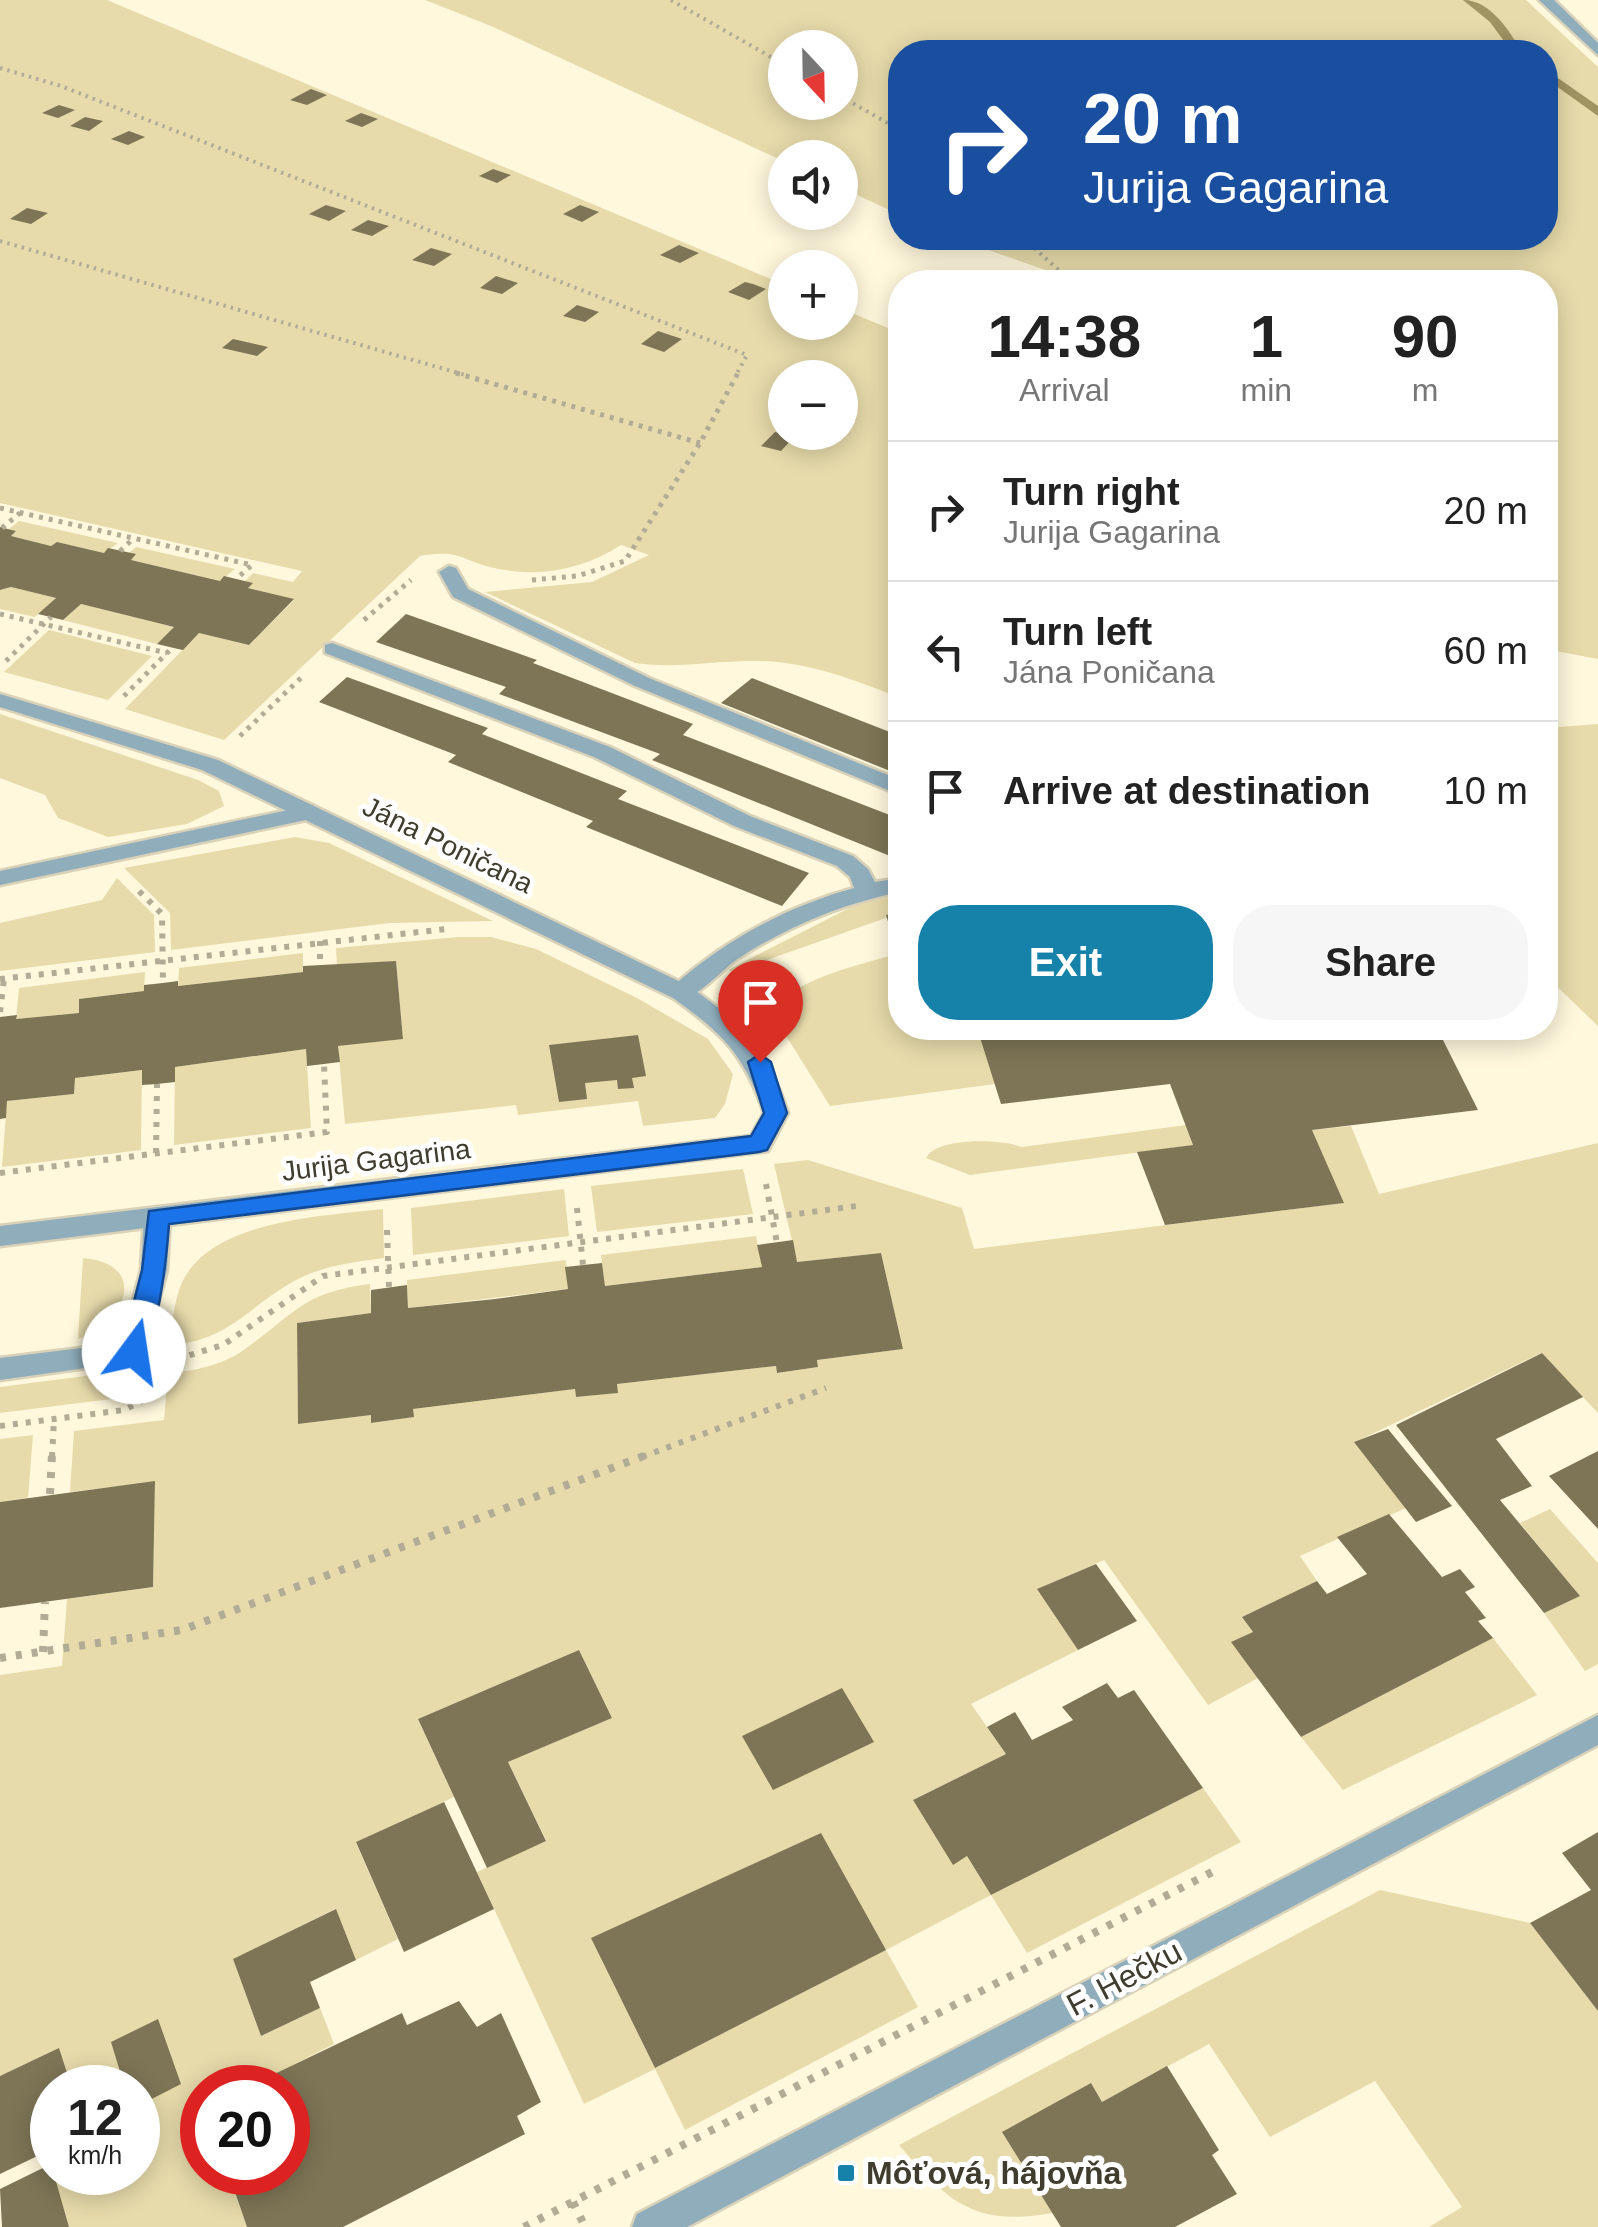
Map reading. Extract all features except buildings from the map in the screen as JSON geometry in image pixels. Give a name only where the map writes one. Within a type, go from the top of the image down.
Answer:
[{"type":"street","points":[[1546,0],[1598,51]]},
{"type":"street","points":[[449,572],[460,593],[642,682],[888,783]]},
{"type":"street","points":[[332,649],[602,752],[742,821],[845,861],[860,874],[866,890]]},
{"type":"street","name":"Jána Poničana","points":[[0,700],[210,764],[681,992],[730,1026],[760,1062],[776,1113],[759,1144]]},
{"type":"street","points":[[0,878],[312,812]]},
{"type":"street","points":[[681,992],[728,953],[866,890],[888,887]]},
{"type":"street","name":"Jurija Gagarina","points":[[0,1236],[759,1144]]},
{"type":"street","points":[[0,1369],[134,1352],[154,1270],[157,1217]]},
{"type":"street","name":"F. Hečku","points":[[650,2227],[1598,1728]]},
{"type":"path","points":[[672,0],[768,55]]},
{"type":"path","points":[[0,68],[61,86],[175,134],[747,355],[700,443],[0,241]]},
{"type":"path","points":[[858,106],[888,123]]},
{"type":"path","points":[[1036,250],[1059,270]]},
{"type":"path","points":[[0,508],[252,565],[236,579]]},
{"type":"path","points":[[2,528],[20,513]]},
{"type":"path","points":[[120,551],[134,538]]},
{"type":"path","points":[[0,614],[170,650],[93,726]]},
{"type":"path","points":[[0,667],[52,617]]},
{"type":"path","points":[[144,895],[162,914],[162,983]]},
{"type":"path","points":[[0,1012],[2,979],[451,928]]},
{"type":"path","points":[[320,941],[320,964]]},
{"type":"path","points":[[0,1172],[327,1132],[324,1064]]},
{"type":"path","points":[[156,1153],[157,1084]]},
{"type":"path","points":[[759,1144],[776,1242]]},
{"type":"path","points":[[573,1166],[583,1265]]},
{"type":"path","points":[[385,1189],[389,1288]]},
{"type":"path","points":[[170,1360],[223,1344],[323,1276],[857,1206]]},
{"type":"path","points":[[0,1426],[124,1410],[142,1401],[146,1384]]},
{"type":"path","points":[[0,1658],[182,1630],[826,1388]]},
{"type":"path","points":[[50,1494],[54,1419]]},
{"type":"path","points":[[43,1652],[46,1602]]},
{"type":"path","points":[[524,2227],[573,2202],[584,2227]]},
{"type":"shaded area","points":[[0,0],[107,0],[768,278],[768,340],[858,340],[858,316],[888,328],[888,694],[790,664],[635,663],[485,592],[592,582],[649,555],[621,545],[591,561],[544,572],[494,568],[452,554],[420,556],[224,740],[125,709],[199,633],[249,645],[294,600],[248,588],[252,583],[245,581],[253,573],[293,582],[302,571],[0,503]]},
{"type":"shaded area","points":[[425,0],[1526,0],[1598,67],[1598,659],[1558,651],[1558,270],[1046,270],[988,250],[1558,250],[1558,40],[888,40],[888,209],[858,195],[858,140],[768,140],[768,154],[491,26]]},
{"type":"shaded area","points":[[19,521],[118,543],[104,553],[57,542],[51,546],[11,536],[16,531],[9,529]]},
{"type":"shaded area","points":[[136,547],[235,569],[220,581],[131,560],[129,553]]},
{"type":"shaded area","points":[[11,587],[56,598],[35,617],[0,609],[0,590]]},
{"type":"shaded area","points":[[81,604],[174,627],[157,644],[63,620]]},
{"type":"shaded area","points":[[49,630],[152,656],[108,700],[4,672]]},
{"type":"shaded area","points":[[0,714],[198,780],[219,791],[224,806],[187,824],[108,837],[58,818],[45,795],[0,778]]},
{"type":"shaded area","points":[[1598,724],[1598,1026],[1558,988],[1558,727]]},
{"type":"shaded area","points":[[295,837],[329,843],[493,921],[389,923],[171,950],[170,913],[124,868]]},
{"type":"shaded area","points":[[117,878],[154,915],[155,952],[0,971],[0,923],[102,900]]},
{"type":"shaded area","points":[[888,898],[888,917],[733,972],[728,970],[857,904]]},
{"type":"shaded area","points":[[491,937],[536,949],[637,998],[708,1039],[733,1074],[725,1104],[715,1118],[643,1126],[638,1101],[518,1115],[516,1105],[345,1124],[338,1046],[403,1038],[396,962],[337,968],[336,948]]},
{"type":"shaded area","points":[[303,953],[303,972],[178,986],[179,968]]},
{"type":"shaded area","points":[[888,956],[888,1040],[981,1040],[995,1084],[830,1106],[783,1031],[777,1005],[803,986]]},
{"type":"shaded area","points":[[145,972],[144,991],[80,999],[79,1013],[16,1019],[19,988]]},
{"type":"shaded area","points":[[306,1049],[311,1128],[174,1145],[175,1067]]},
{"type":"shaded area","points":[[142,1070],[141,1150],[2,1167],[7,1101],[74,1094],[75,1078]]},
{"type":"shaded area","points":[[1186,1125],[1193,1145],[970,1175],[926,1158],[932,1151],[956,1143],[985,1141],[1022,1147]]},
{"type":"shaded area","points":[[1351,1126],[1379,1194],[1598,1143],[1598,1413],[1541,1353],[1355,1442],[1406,1508],[1300,1556],[1317,1581],[1242,1617],[1253,1632],[1232,1642],[1258,1678],[1208,1705],[1104,1560],[1038,1589],[1078,1650],[971,1704],[1006,1754],[913,1800],[953,1864],[967,1856],[991,1895],[886,1950],[918,2007],[685,2130],[655,2069],[584,2104],[477,1872],[546,1840],[508,1762],[612,1718],[579,1650],[418,1719],[454,1797],[356,1843],[398,1939],[356,1960],[335,1909],[233,1959],[261,2036],[320,2008],[334,2044],[293,2065],[180,2065],[180,2195],[236,2195],[247,2227],[69,2227],[60,2195],[160,2195],[160,2065],[64,2065],[59,2049],[0,2076],[0,1675],[62,1666],[67,1599],[153,1587],[155,1482],[70,1492],[74,1431],[164,1420],[168,1374],[225,1360],[313,1299],[370,1284],[371,1313],[297,1323],[298,1424],[371,1415],[372,1423],[413,1417],[413,1409],[575,1389],[576,1397],[617,1393],[617,1384],[776,1366],[778,1373],[818,1367],[817,1360],[903,1349],[881,1253],[797,1262],[774,1164],[808,1160],[962,1208],[974,1249],[1343,1203],[1312,1130]],"holes":[[[592,1938],[885,1950],[655,2068]]]},
{"type":"shaded area","points":[[743,1169],[753,1214],[597,1232],[591,1186]]},
{"type":"shaded area","points":[[564,1189],[569,1236],[413,1255],[411,1208]]},
{"type":"shaded area","points":[[383,1209],[384,1258],[341,1265],[300,1278],[211,1336],[170,1346],[181,1285],[195,1263],[216,1247],[270,1225]]},
{"type":"shaded area","points":[[756,1236],[762,1267],[605,1286],[601,1255]]},
{"type":"shaded area","points":[[83,1258],[117,1271],[124,1282],[124,1295],[108,1320],[78,1339]]},
{"type":"shaded area","points":[[566,1260],[568,1289],[408,1308],[407,1280]]},
{"type":"shaded area","points":[[147,1368],[119,1398],[0,1413],[0,1387]]},
{"type":"shaded area","points":[[33,1435],[28,1498],[0,1502],[0,1439]]},
{"type":"shaded area","points":[[1550,1509],[1598,1563],[1598,1664],[1585,1671],[1544,1613],[1579,1595],[1520,1523]]},
{"type":"shaded area","points":[[1493,1638],[1537,1695],[1343,1790],[1301,1737]]},
{"type":"shaded area","points":[[1203,1788],[1241,1842],[1027,1953],[991,1895]]},
{"type":"shaded area","points":[[1380,1890],[1530,1923],[1598,2011],[1598,2227],[1429,2227],[1462,2207],[1375,2081],[1270,2137],[1209,2044],[1102,2102],[1091,2083],[1003,2133],[1053,2213],[1002,2216],[965,2206],[933,2182],[899,2145]]},
{"type":"waterway","points":[[1469,0],[1494,20],[1508,40]]},
{"type":"waterway","points":[[1558,82],[1598,112]]},
{"type":"place","name":"Môťová, hájovňa","points":[[846,2173]]},
{"type":"route","points":[[134,1352],[154,1270],[157,1217],[759,1144],[776,1113],[760,1062]]}]
